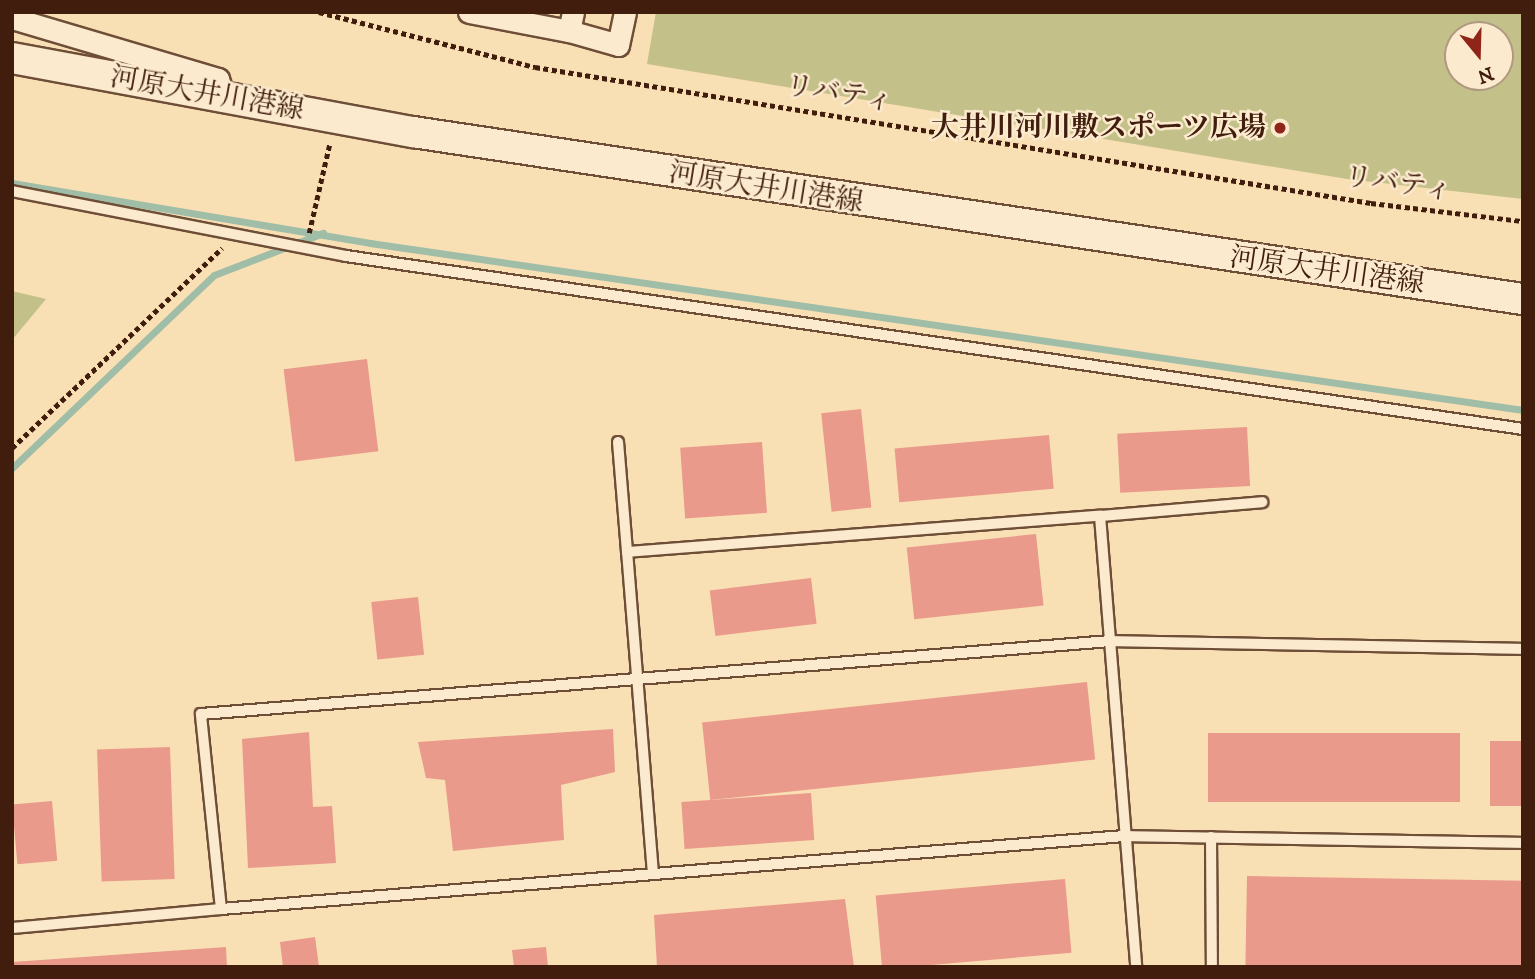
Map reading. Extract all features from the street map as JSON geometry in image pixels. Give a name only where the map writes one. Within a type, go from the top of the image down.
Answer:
[{"type":"main road","name":"河原大井川港線","points":[[12,58],[335,118],[869,204],[1523,299]]},
{"type":"street","points":[[469,12],[571,22],[618,46],[625,12]]},
{"type":"street","points":[[12,18],[218,79],[224,97]]},
{"type":"lane","points":[[12,191],[306,248],[1523,429]]},
{"type":"lane","points":[[618,442],[635,681],[653,874]]},
{"type":"lane","points":[[627,552],[1262,502]]},
{"type":"lane","points":[[1100,516],[1136,967]]},
{"type":"lane","points":[[221,909],[201,714],[1111,641],[1523,649]]},
{"type":"lane","points":[[12,928],[1124,836],[1523,843]]},
{"type":"lane","points":[[1211,838],[1212,967]]},
{"type":"path","name":"リバティ","points":[[319,12],[535,67],[1371,203],[1523,221]]},
{"type":"path","points":[[306,248],[335,118]]},
{"type":"path","points":[[12,448],[235,235]]},
{"type":"shaded area","name":"大井川河川敷スポーツ広場","points":[[656,12],[1523,12],[1523,199],[1347,179],[647,64]]},
{"type":"shaded area","points":[[12,291],[46,299],[12,340]]},
{"type":"building","points":[[367,359],[378,451],[295,462],[284,369]]},
{"type":"building","points":[[861,409],[871,507],[832,512],[821,413]]},
{"type":"building","points":[[1247,427],[1250,486],[1120,493],[1117,434]]},
{"type":"building","points":[[1049,435],[1054,489],[899,502],[895,449]]},
{"type":"building","points":[[762,442],[767,513],[685,519],[680,448]]},
{"type":"building","points":[[1036,534],[1044,606],[914,619],[907,548]]},
{"type":"building","points":[[811,578],[817,624],[715,636],[710,590]]},
{"type":"building","points":[[418,597],[424,655],[377,660],[371,602]]},
{"type":"building","points":[[1087,682],[1095,760],[710,800],[702,722]]},
{"type":"building","points":[[613,729],[615,772],[561,785],[564,840],[453,851],[445,780],[426,778],[418,742]]},
{"type":"building","points":[[309,732],[313,807],[332,806],[336,863],[248,868],[242,739]]},
{"type":"building","points":[[1208,733],[1460,733],[1460,802],[1208,802]]},
{"type":"building","points":[[1490,741],[1523,741],[1523,806],[1490,806]]},
{"type":"building","points":[[170,747],[175,879],[102,881],[97,750]]},
{"type":"building","points":[[811,793],[814,840],[685,849],[681,802]]},
{"type":"building","points":[[52,801],[57,861],[17,864],[12,804]]},
{"type":"building","points":[[1247,876],[1523,881],[1521,967],[1245,965]]},
{"type":"building","points":[[1065,879],[1071,953],[882,967],[876,896]]},
{"type":"building","points":[[845,899],[854,967],[657,967],[654,915]]},
{"type":"building","points":[[315,937],[319,967],[283,967],[280,942]]},
{"type":"building","points":[[226,947],[227,967],[12,967],[12,962]]},
{"type":"building","points":[[546,947],[548,967],[514,967],[512,950]]},
{"type":"waterway","points":[[12,183],[370,243],[1523,410]]},
{"type":"waterway","points":[[12,468],[214,275],[323,233]]},
{"type":"place","name":"大井川河川敷スポーツ広場","points":[[1280,128]]}]
